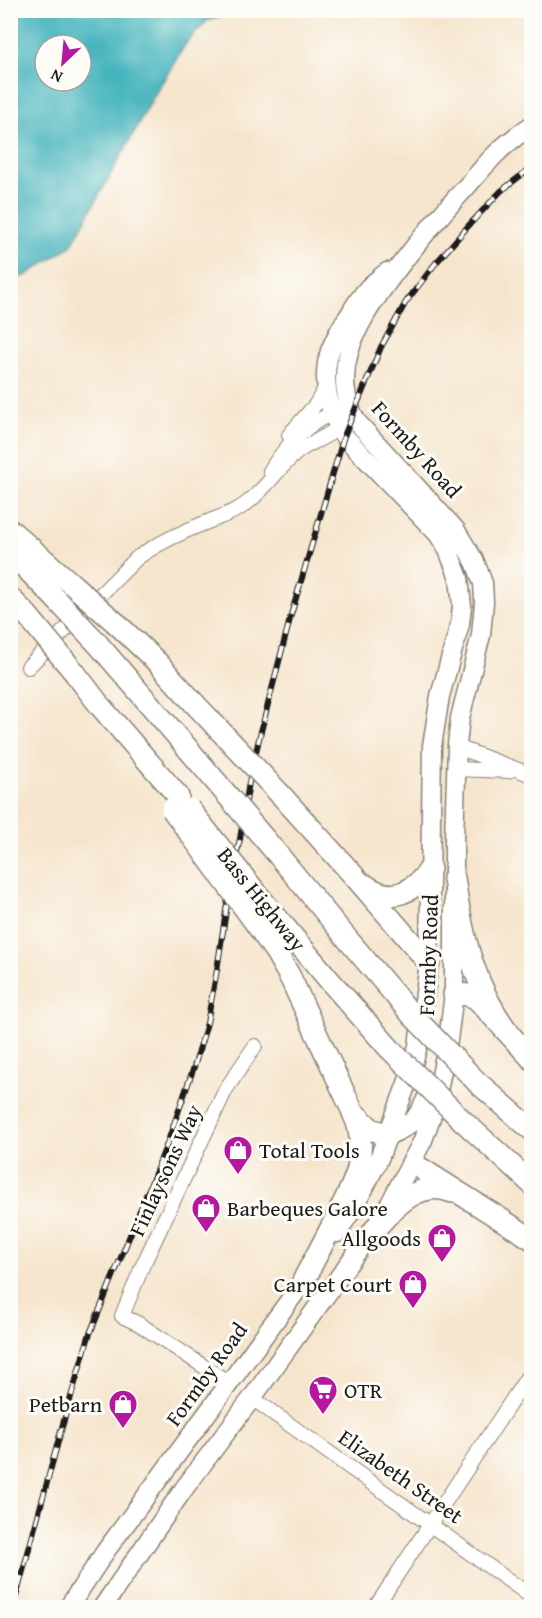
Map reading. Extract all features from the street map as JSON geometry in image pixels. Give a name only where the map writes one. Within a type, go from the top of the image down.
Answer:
[{"type":"highway","points":[[10,530],[158,663],[355,877],[429,963]]},
{"type":"highway","name":"Bass Highway","points":[[10,552],[142,694],[412,1016],[477,1082],[531,1130]]},
{"type":"highway","name":"Bass Highway","points":[[10,598],[27,615],[101,706],[175,802],[389,1048],[462,1121],[531,1184]]},
{"type":"highway","points":[[175,802],[277,954],[290,977],[359,1126],[360,1157],[357,1171],[347,1197],[303,1281]]},
{"type":"highway","points":[[355,877],[371,889],[385,894],[395,894],[403,893],[415,886],[430,869]]},
{"type":"highway","points":[[454,878],[462,930],[472,964],[489,1004],[510,1036]]},
{"type":"highway","points":[[454,994],[469,995],[477,999],[531,1059]]},
{"type":"highway","points":[[353,1112],[372,1129],[394,1133]]},
{"type":"highway","points":[[412,1163],[531,1239]]},
{"type":"highway","points":[[376,1228],[388,1213],[404,1200],[425,1190],[441,1188],[463,1197]]},
{"type":"main road","points":[[407,256],[432,224],[499,151],[531,125]]},
{"type":"main road","name":"Formby Road","points":[[68,1608],[105,1552],[338,1233],[394,1133],[398,1109],[418,1046],[429,963],[433,738],[440,696],[460,624],[461,589],[453,562],[438,534],[364,458],[327,385],[330,352],[343,324],[369,287],[407,256]]},
{"type":"main road","name":"Formby Road","points":[[343,414],[348,354],[355,336],[364,316],[407,256]]},
{"type":"main road","name":"Formby Road","points":[[102,1608],[183,1490],[376,1228],[412,1163],[433,1112],[454,994],[457,747],[460,718],[481,635],[483,583],[475,562],[444,515],[357,422],[343,414]]},
{"type":"main road","points":[[461,589],[483,583]]},
{"type":"main road","points":[[433,738],[457,747]]},
{"type":"main road","points":[[431,766],[456,769]]},
{"type":"main road","points":[[418,1046],[432,1011],[454,994],[429,963]]},
{"type":"main road","points":[[412,1163],[394,1133],[411,1124],[442,1067]]},
{"type":"main road","name":"Elizabeth Street","points":[[228,1385],[252,1398]]},
{"type":"street","points":[[257,494],[288,437],[316,404],[327,385]]},
{"type":"street","points":[[276,461],[308,428],[343,414]]},
{"type":"street","points":[[28,667],[136,558],[171,537],[234,511],[250,501],[281,467],[343,414]]},
{"type":"street","points":[[457,747],[531,775]]},
{"type":"street","points":[[456,769],[513,771],[531,775]]},
{"type":"street","name":"Finlaysons Way","points":[[122,1316],[142,1267],[226,1089],[255,1046]]},
{"type":"street","name":"Elizabeth Street","points":[[122,1316],[140,1324],[223,1379],[228,1385]]},
{"type":"street","points":[[375,1608],[531,1370]]},
{"type":"street","name":"Elizabeth Street","points":[[252,1398],[531,1597]]},
{"type":"water","points":[[11,10],[235,11],[207,21],[186,43],[71,246],[25,276],[11,279]]},
{"type":"railway","points":[[13,1608],[89,1336],[167,1144],[207,1023],[231,878],[259,739],[291,615],[344,436],[381,347],[406,302],[470,224],[501,191],[532,167]]},
{"type":"place","name":"Total Tools","points":[[238,1176]]},
{"type":"place","name":"Barbeques Galore","points":[[206,1234]]},
{"type":"place","name":"Allgoods","points":[[442,1264]]},
{"type":"place","name":"Carpet Court","points":[[413,1310]]},
{"type":"place","name":"OTR","points":[[323,1416]]},
{"type":"place","name":"Petbarn","points":[[123,1430]]}]
